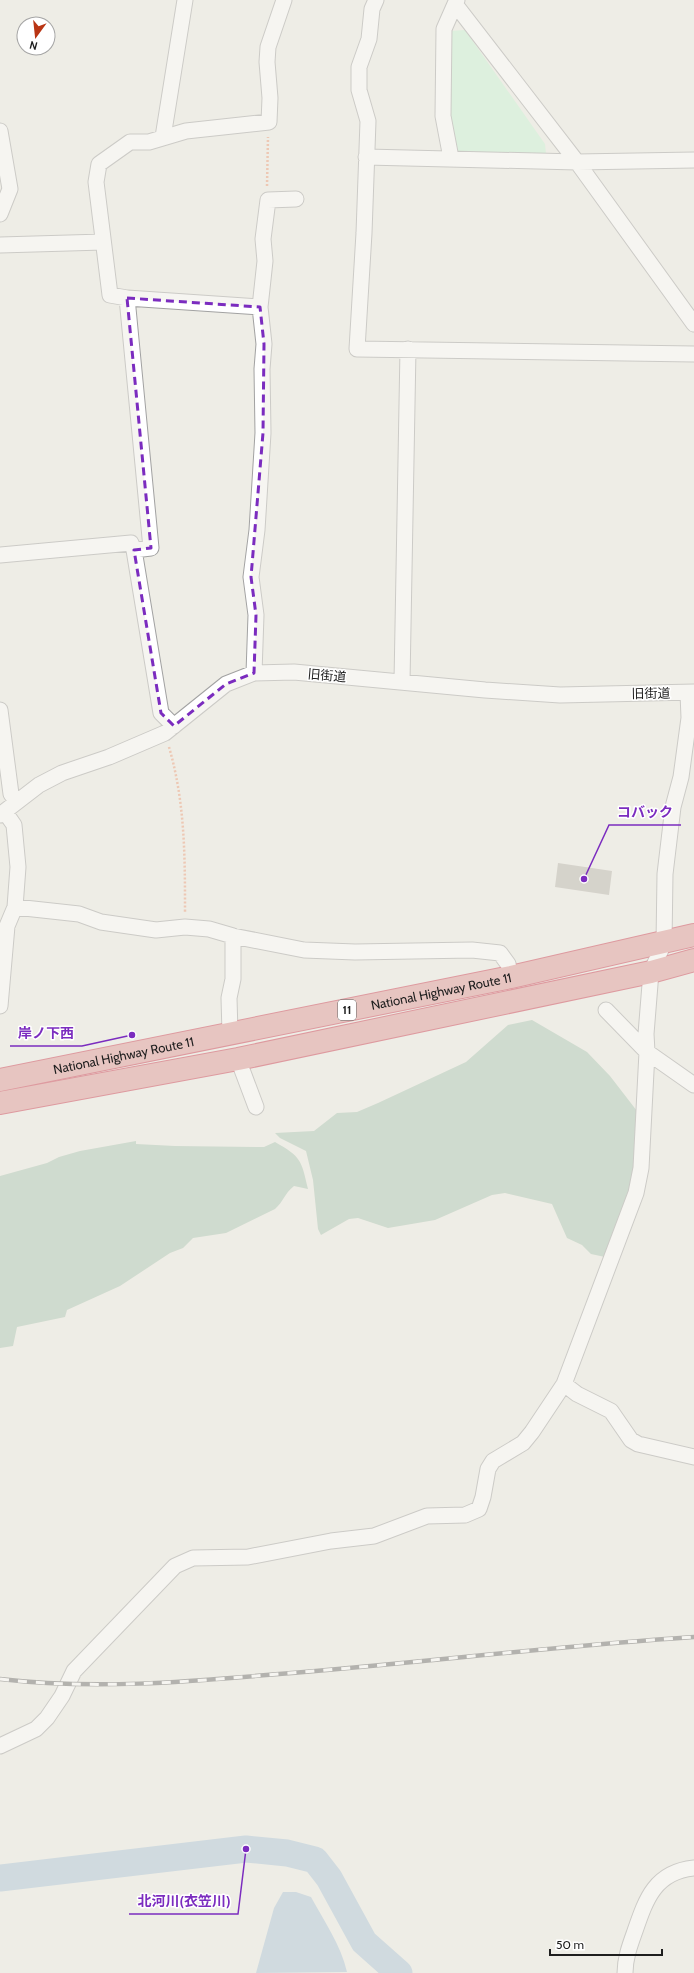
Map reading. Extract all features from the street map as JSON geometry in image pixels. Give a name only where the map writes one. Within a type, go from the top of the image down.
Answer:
[{"type":"highway","name":"National Highway Route 11","points":[[0,1080],[510,977],[694,935]]},
{"type":"highway","name":"National Highway Route 11","points":[[0,1103],[238,1059],[650,972],[694,960]]},
{"type":"street","points":[[163,137],[185,0]]},
{"type":"street","points":[[260,307],[127,298],[110,295],[96,182],[99,164],[130,142],[149,142],[186,131],[269,122],[270,98],[266,62],[268,47],[284,0]]},
{"type":"street","points":[[376,0],[372,9],[369,39],[359,67],[359,90],[368,121],[364,233],[357,349],[694,354]]},
{"type":"street","points":[[451,158],[443,116],[444,29],[456,2],[577,162],[694,324]]},
{"type":"street","points":[[0,131],[10,189],[0,214]]},
{"type":"street","points":[[366,157],[577,162],[694,160]]},
{"type":"street","points":[[254,673],[256,615],[251,577],[263,434],[262,369],[264,344],[260,307],[265,261],[264,239],[268,200],[296,199]]},
{"type":"street","points":[[0,245],[103,242]]},
{"type":"street","points":[[127,298],[151,548],[134,550]]},
{"type":"street","points":[[402,682],[408,350]]},
{"type":"street","points":[[0,556],[131,543],[134,550],[161,713],[169,729]]},
{"type":"street","name":"旧街道","points":[[2,814],[39,785],[62,773],[109,757],[169,729],[226,684],[254,673],[294,672],[560,695],[691,692]]},
{"type":"street","points":[[0,1746],[36,1728],[47,1718],[62,1696],[74,1671],[175,1566],[193,1558],[248,1557],[331,1541],[374,1536],[427,1516],[464,1515],[479,1509],[483,1497],[488,1469],[493,1461],[523,1443],[564,1384],[636,1193],[641,1168],[650,972],[664,943],[665,874],[673,806],[681,777],[691,692]]},
{"type":"street","points":[[0,710],[11,794],[17,802]]},
{"type":"street","points":[[0,1006],[7,926],[15,907],[18,867],[14,825],[2,814]]},
{"type":"street","points":[[15,907],[79,914],[101,922],[156,930],[185,927],[209,929],[234,936],[304,950],[355,952],[472,950],[500,953],[508,964],[510,977]]},
{"type":"street","points":[[230,1033],[229,998],[233,979],[234,936]]},
{"type":"street","points":[[606,1010],[647,1052],[694,1085]]},
{"type":"street","points":[[238,1059],[256,1107]]},
{"type":"street","points":[[564,1384],[577,1394],[612,1411],[631,1440],[638,1444],[694,1457]]},
{"type":"street","points":[[625,1973],[627,1954],[644,1905],[653,1888],[674,1872],[694,1868]]},
{"type":"path","points":[[268,200],[267,170],[269,122]]},
{"type":"path","points":[[169,729],[185,841],[185,927]]},
{"type":"highlighted area","points":[[127,298],[260,307],[264,344],[263,433],[251,577],[256,615],[254,673],[226,684],[174,726],[161,713],[134,550],[151,548]]},
{"type":"green space","points":[[465,30],[545,144],[546,154],[457,152],[449,119],[450,31]]},
{"type":"green space","points":[[532,1020],[587,1052],[610,1076],[637,1111],[632,1184],[605,1257],[591,1254],[582,1245],[567,1238],[552,1204],[505,1193],[492,1195],[435,1220],[388,1228],[358,1218],[349,1219],[321,1235],[318,1229],[313,1180],[306,1151],[280,1138],[275,1133],[314,1131],[337,1113],[357,1112],[378,1103],[466,1062],[508,1025]]},
{"type":"green space","points":[[136,1141],[136,1144],[175,1146],[264,1147],[275,1142],[290,1151],[299,1160],[304,1171],[308,1189],[294,1186],[275,1209],[226,1233],[193,1238],[183,1248],[170,1253],[120,1286],[67,1310],[65,1317],[17,1327],[13,1346],[0,1348],[0,1176],[47,1163],[59,1157],[80,1151]]},
{"type":"water","points":[[283,1892],[296,1892],[311,1897],[341,1952],[347,1972],[256,1973],[274,1908]]},
{"type":"building","points":[[558,863],[612,871],[609,895],[555,887]]},
{"type":"waterway","points":[[0,1878],[246,1849],[287,1853],[315,1860],[329,1878],[364,1942],[399,1973]]},
{"type":"railway","points":[[0,1679],[70,1684],[140,1684],[174,1682],[331,1670],[590,1645],[694,1637]]},
{"type":"place","name":"コバック","points":[[584,879]]},
{"type":"place","name":"岸ノ下西","points":[[132,1035]]},
{"type":"place","name":"北河川(衣笠川)","points":[[246,1849]]}]
